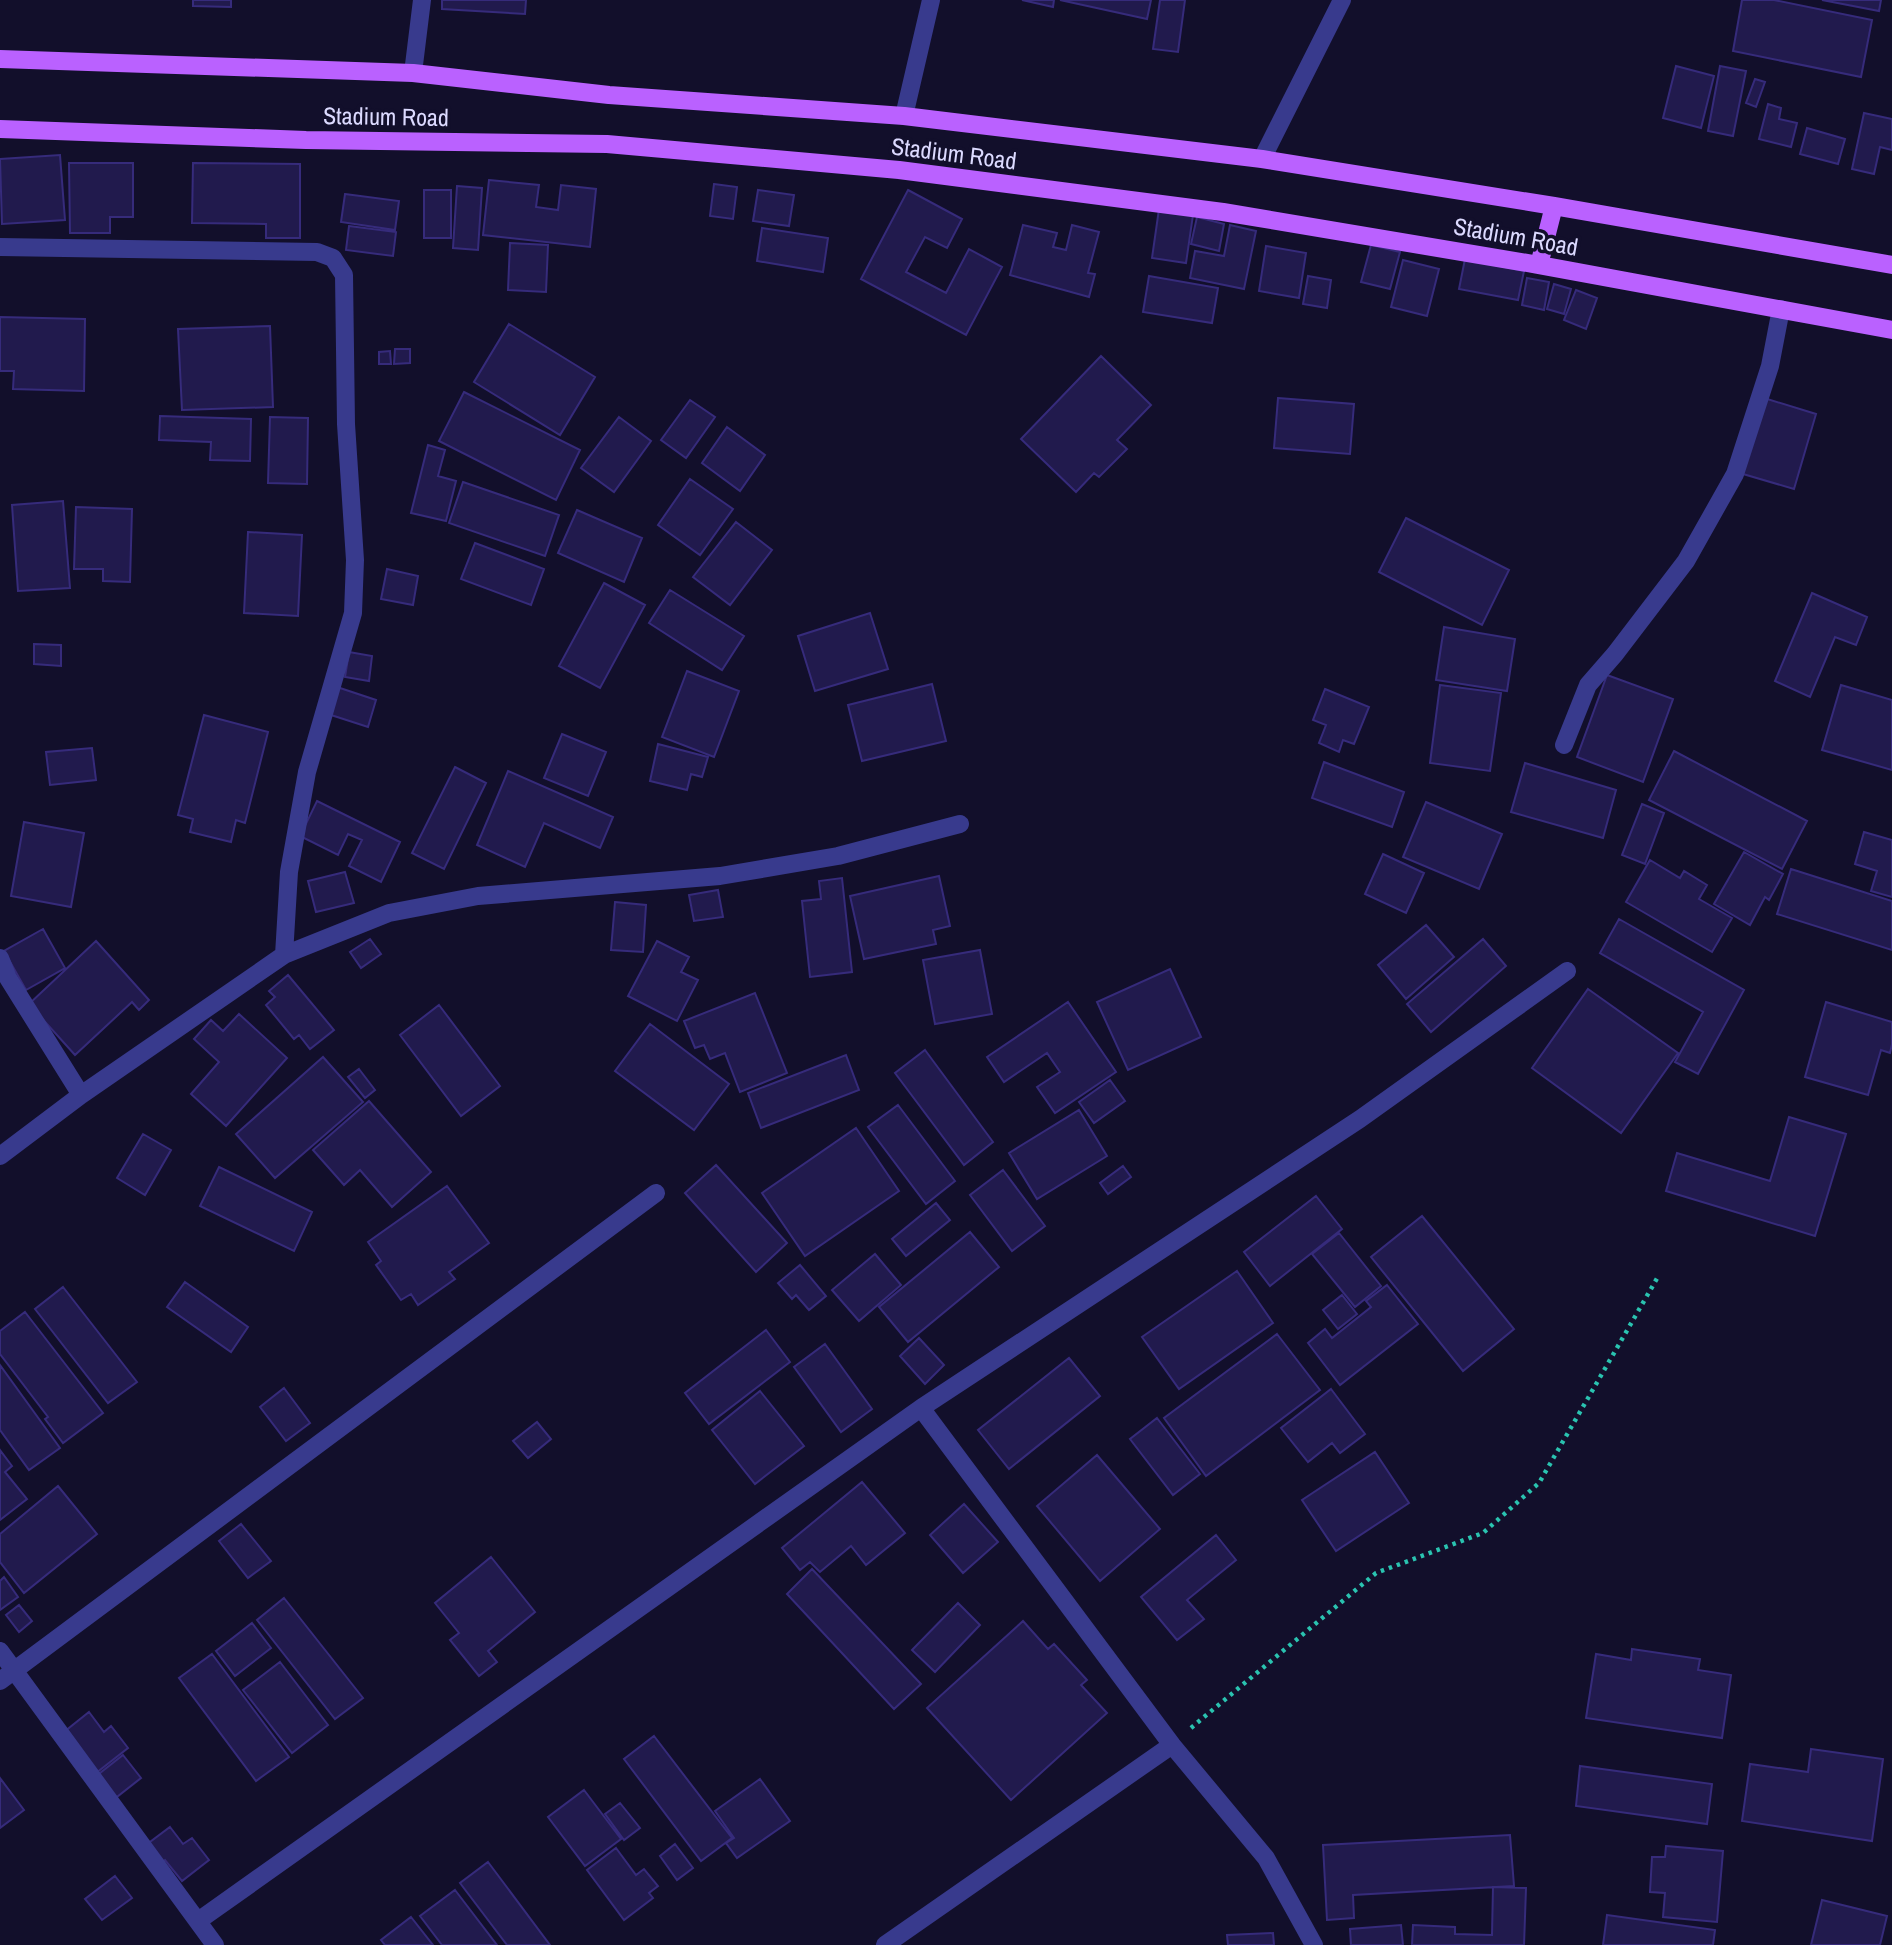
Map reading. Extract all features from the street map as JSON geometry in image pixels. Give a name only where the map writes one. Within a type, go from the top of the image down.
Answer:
[{"type":"main road","name":"Stadium Road","points":[[0,59],[413,73],[609,95],[904,116],[1262,159],[1554,206],[1892,265]]},
{"type":"main road","name":"Stadium Road","points":[[0,130],[306,140],[607,144],[899,170],[1223,212],[1539,265],[1892,330]]},
{"type":"main road","points":[[1539,265],[1554,206]]},
{"type":"street","points":[[413,73],[422,0]]},
{"type":"street","points":[[904,116],[931,0]]},
{"type":"street","points":[[1262,159],[1342,0]]},
{"type":"street","points":[[0,247],[317,252],[333,258],[344,275],[346,424],[355,560],[353,613],[307,772],[289,872],[284,955]]},
{"type":"street","points":[[1564,745],[1588,685],[1686,561],[1735,474],[1770,366],[1781,309]]},
{"type":"street","points":[[0,1156],[81,1095],[284,955],[389,913],[478,896],[720,876],[838,856],[960,824]]},
{"type":"street","points":[[0,958],[8,978],[81,1095]]},
{"type":"street","points":[[198,1921],[921,1408],[1360,1119],[1567,971]]},
{"type":"street","points":[[7,1676],[656,1192]]},
{"type":"street","points":[[921,1408],[1172,1745],[1266,1858],[1314,1945]]},
{"type":"street","points":[[0,1651],[7,1676],[215,1945]]},
{"type":"street","points":[[885,1945],[1172,1745]]},
{"type":"path","points":[[1172,1745],[1376,1573],[1483,1533],[1539,1483],[1659,1275]]},
{"type":"building","points":[[193,0],[231,0],[231,7],[193,6]]},
{"type":"building","points":[[442,0],[526,0],[525,14],[442,9]]},
{"type":"building","points":[[1022,0],[1054,0],[1053,7]]},
{"type":"building","points":[[1060,0],[1151,0],[1147,19]]},
{"type":"building","points":[[1160,0],[1185,0],[1178,52],[1153,49]]},
{"type":"building","points":[[1742,0],[1774,0],[1872,20],[1861,77],[1733,51]]},
{"type":"building","points":[[1822,0],[1881,0],[1879,11]]},
{"type":"building","points":[[1676,66],[1714,76],[1701,128],[1663,118]]},
{"type":"building","points":[[1720,66],[1746,71],[1733,136],[1708,131]]},
{"type":"building","points":[[1755,79],[1765,82],[1756,107],[1746,103]]},
{"type":"building","points":[[1768,104],[1781,108],[1779,119],[1797,123],[1791,147],[1759,139]]},
{"type":"building","points":[[1864,113],[1892,119],[1892,150],[1880,147],[1874,174],[1852,169]]},
{"type":"building","points":[[1807,128],[1845,139],[1838,164],[1800,154]]},
{"type":"building","points":[[60,155],[65,220],[2,224],[0,159]]},
{"type":"building","points":[[69,163],[133,163],[133,217],[110,217],[110,233],[70,233]]},
{"type":"building","points":[[193,163],[300,164],[300,238],[266,238],[266,224],[192,223]]},
{"type":"building","points":[[489,180],[539,185],[536,207],[558,210],[561,185],[596,189],[590,247],[483,235]]},
{"type":"building","points":[[714,184],[737,187],[733,219],[710,216]]},
{"type":"building","points":[[457,186],[482,188],[478,250],[453,248]]},
{"type":"building","points":[[424,190],[451,190],[451,238],[424,238]]},
{"type":"building","points":[[758,190],[794,195],[789,226],[753,221]]},
{"type":"building","points":[[908,190],[962,219],[947,248],[925,237],[906,272],[946,293],[969,249],[1002,267],[966,335],[861,279]]},
{"type":"building","points":[[345,194],[399,201],[395,230],[341,222]]},
{"type":"building","points":[[1159,209],[1193,215],[1186,263],[1152,258]]},
{"type":"building","points":[[1197,217],[1224,224],[1219,251],[1191,244]]},
{"type":"building","points":[[1023,225],[1057,233],[1053,247],[1066,250],[1072,225],[1099,232],[1088,273],[1095,274],[1089,297],[1010,275]]},
{"type":"building","points":[[1230,225],[1256,231],[1244,289],[1190,278],[1195,251],[1224,256]]},
{"type":"building","points":[[349,226],[396,232],[393,256],[346,250]]},
{"type":"building","points":[[762,228],[828,238],[823,272],[757,261]]},
{"type":"building","points":[[510,243],[548,245],[546,292],[508,290]]},
{"type":"building","points":[[1371,245],[1400,252],[1390,289],[1361,282]]},
{"type":"building","points":[[1266,246],[1306,253],[1299,298],[1259,291]]},
{"type":"building","points":[[1465,259],[1524,271],[1518,300],[1459,289]]},
{"type":"building","points":[[1403,260],[1439,269],[1427,316],[1391,307]]},
{"type":"building","points":[[1149,276],[1218,288],[1212,323],[1143,312]]},
{"type":"building","points":[[1308,276],[1331,280],[1327,308],[1303,304]]},
{"type":"building","points":[[1527,278],[1549,282],[1544,310],[1522,305]]},
{"type":"building","points":[[1554,284],[1571,289],[1564,314],[1547,309]]},
{"type":"building","points":[[1576,290],[1597,298],[1586,329],[1564,320]]},
{"type":"building","points":[[0,317],[85,319],[84,391],[13,389],[14,371],[0,371]]},
{"type":"building","points":[[509,324],[595,377],[560,435],[474,382]]},
{"type":"building","points":[[270,326],[273,407],[182,410],[178,329]]},
{"type":"building","points":[[395,349],[410,349],[410,363],[394,364]]},
{"type":"building","points":[[390,351],[391,364],[379,364],[379,352]]},
{"type":"building","points":[[1101,356],[1151,405],[1117,440],[1127,449],[1099,477],[1094,473],[1076,492],[1021,439]]},
{"type":"building","points":[[464,392],[580,450],[556,500],[439,441]]},
{"type":"building","points":[[1278,398],[1354,404],[1350,454],[1274,448]]},
{"type":"building","points":[[1764,398],[1816,414],[1794,489],[1743,474]]},
{"type":"building","points":[[690,400],[715,417],[686,458],[661,440]]},
{"type":"building","points":[[160,416],[251,419],[250,461],[210,460],[211,442],[159,440]]},
{"type":"building","points":[[270,417],[308,418],[307,484],[268,483]]},
{"type":"building","points":[[619,417],[651,441],[614,492],[581,468]]},
{"type":"building","points":[[727,427],[765,455],[740,491],[702,463]]},
{"type":"building","points":[[428,445],[445,450],[438,476],[456,481],[446,521],[411,513]]},
{"type":"building","points":[[690,479],[733,509],[700,555],[658,525]]},
{"type":"building","points":[[463,482],[559,515],[545,556],[449,523]]},
{"type":"building","points":[[63,501],[70,588],[18,591],[12,505]]},
{"type":"building","points":[[76,507],[132,509],[130,582],[103,581],[103,569],[74,569]]},
{"type":"building","points":[[577,510],[642,538],[624,582],[558,553]]},
{"type":"building","points":[[1406,518],[1509,570],[1482,625],[1379,572]]},
{"type":"building","points":[[736,522],[772,550],[730,605],[693,577]]},
{"type":"building","points":[[248,532],[302,535],[298,616],[244,613]]},
{"type":"building","points":[[475,543],[544,569],[531,605],[461,579]]},
{"type":"building","points":[[387,569],[418,576],[413,605],[381,599]]},
{"type":"building","points":[[604,583],[645,605],[600,688],[559,666]]},
{"type":"building","points":[[670,590],[744,636],[722,670],[649,623]]},
{"type":"building","points":[[1812,593],[1867,617],[1856,645],[1835,637],[1810,697],[1775,681]]},
{"type":"building","points":[[870,613],[888,669],[815,691],[798,636]]},
{"type":"building","points":[[1444,627],[1515,639],[1507,691],[1436,680]]},
{"type":"building","points":[[34,644],[61,645],[61,666],[34,664]]},
{"type":"building","points":[[349,652],[372,656],[369,681],[345,677]]},
{"type":"building","points":[[687,671],[739,691],[714,757],[662,737]]},
{"type":"building","points":[[1607,675],[1673,699],[1643,782],[1577,757]]},
{"type":"building","points":[[932,684],[946,741],[862,761],[848,705]]},
{"type":"building","points":[[1440,685],[1501,693],[1490,771],[1430,763]]},
{"type":"building","points":[[1841,685],[1892,700],[1892,770],[1822,750]]},
{"type":"building","points":[[337,687],[376,700],[368,727],[328,714]]},
{"type":"building","points":[[1325,689],[1369,707],[1354,744],[1343,740],[1339,752],[1319,743],[1326,725],[1313,720]]},
{"type":"building","points":[[204,715],[268,732],[245,823],[236,820],[231,842],[190,832],[193,819],[178,815]]},
{"type":"building","points":[[562,734],[606,752],[588,796],[544,778]]},
{"type":"building","points":[[658,744],[708,757],[702,777],[691,774],[687,790],[650,781]]},
{"type":"building","points":[[92,748],[96,780],[50,785],[46,752]]},
{"type":"building","points":[[1674,751],[1807,821],[1782,869],[1649,800]]},
{"type":"building","points":[[1324,762],[1404,792],[1392,827],[1312,798]]},
{"type":"building","points":[[1525,763],[1616,790],[1603,838],[1511,812]]},
{"type":"building","points":[[455,767],[486,783],[444,869],[412,853]]},
{"type":"building","points":[[508,771],[613,817],[600,848],[544,823],[525,867],[477,845]]},
{"type":"building","points":[[317,801],[400,842],[381,882],[349,866],[362,840],[348,834],[338,855],[300,836]]},
{"type":"building","points":[[1426,802],[1502,834],[1479,889],[1403,857]]},
{"type":"building","points":[[1642,804],[1664,813],[1645,864],[1622,855]]},
{"type":"building","points":[[24,822],[84,833],[71,907],[11,896]]},
{"type":"building","points":[[1864,832],[1892,840],[1892,897],[1871,891],[1877,871],[1855,864]]},
{"type":"building","points":[[1744,852],[1783,874],[1769,900],[1765,897],[1750,925],[1714,904]]},
{"type":"building","points":[[1383,854],[1424,873],[1406,913],[1365,894]]},
{"type":"building","points":[[1650,860],[1680,878],[1684,871],[1707,885],[1699,899],[1732,918],[1712,952],[1626,902]]},
{"type":"building","points":[[1791,869],[1892,901],[1892,950],[1777,914]]},
{"type":"building","points":[[345,872],[354,903],[316,912],[308,881]]},
{"type":"building","points":[[939,876],[950,926],[933,930],[936,944],[864,959],[850,896]]},
{"type":"building","points":[[842,878],[852,972],[810,977],[802,901],[821,899],[819,881]]},
{"type":"building","points":[[718,890],[723,917],[694,921],[689,895]]},
{"type":"building","points":[[615,902],[646,905],[643,952],[611,950]]},
{"type":"building","points":[[1619,919],[1744,990],[1698,1074],[1675,1062],[1703,1012],[1600,953]]},
{"type":"building","points":[[1426,925],[1454,957],[1406,999],[1378,965]]},
{"type":"building","points":[[43,929],[65,968],[26,990],[4,951]]},
{"type":"building","points":[[370,939],[381,954],[361,968],[350,952]]},
{"type":"building","points":[[1483,939],[1506,966],[1431,1032],[1407,1004]]},
{"type":"building","points":[[96,941],[149,1000],[139,1010],[132,1002],[75,1055],[29,1004]]},
{"type":"building","points":[[657,941],[689,957],[681,972],[698,980],[677,1021],[628,996]]},
{"type":"building","points":[[980,950],[992,1014],[935,1024],[923,960]]},
{"type":"building","points":[[1170,969],[1201,1037],[1128,1070],[1097,1002]]},
{"type":"building","points":[[288,975],[334,1030],[310,1049],[299,1035],[294,1039],[266,1005],[275,997],[269,991]]},
{"type":"building","points":[[1588,989],[1678,1053],[1621,1133],[1532,1068]]},
{"type":"building","points":[[755,993],[787,1073],[740,1092],[725,1053],[710,1059],[704,1045],[695,1048],[684,1021]]},
{"type":"building","points":[[1068,1002],[1116,1072],[1055,1113],[1037,1087],[1060,1072],[1047,1053],[1004,1082],[987,1057]]},
{"type":"building","points":[[1826,1002],[1892,1022],[1890,1053],[1881,1050],[1868,1095],[1805,1077]]},
{"type":"building","points":[[439,1005],[500,1086],[461,1116],[400,1035]]},
{"type":"building","points":[[239,1014],[287,1058],[226,1126],[191,1094],[219,1062],[194,1039],[211,1020],[223,1031]]},
{"type":"building","points":[[650,1024],[729,1084],[694,1130],[615,1071]]},
{"type":"building","points":[[925,1050],[993,1142],[964,1165],[895,1073]]},
{"type":"building","points":[[846,1055],[859,1090],[761,1128],[748,1093]]},
{"type":"building","points":[[323,1057],[363,1102],[275,1178],[236,1134]]},
{"type":"building","points":[[359,1069],[375,1090],[365,1098],[348,1077]]},
{"type":"building","points":[[1110,1080],[1125,1101],[1094,1123],[1079,1102]]},
{"type":"building","points":[[369,1101],[431,1172],[392,1207],[360,1170],[344,1185],[313,1150]]},
{"type":"building","points":[[898,1105],[955,1181],[926,1204],[868,1127]]},
{"type":"building","points":[[1079,1110],[1107,1156],[1037,1199],[1009,1153]]},
{"type":"building","points":[[1789,1117],[1846,1134],[1815,1236],[1666,1191],[1677,1153],[1770,1181]]},
{"type":"building","points":[[856,1128],[899,1191],[805,1256],[762,1193]]},
{"type":"building","points":[[143,1134],[171,1150],[145,1195],[117,1178]]},
{"type":"building","points":[[716,1165],[787,1243],[756,1272],[685,1193]]},
{"type":"building","points":[[1123,1166],[1131,1177],[1108,1194],[1100,1183]]},
{"type":"building","points":[[219,1167],[312,1212],[294,1251],[200,1206]]},
{"type":"building","points":[[1003,1170],[1045,1226],[1012,1251],[970,1195]]},
{"type":"building","points":[[447,1186],[489,1243],[449,1272],[455,1279],[418,1305],[411,1294],[401,1300],[376,1265],[381,1261],[368,1242]]},
{"type":"building","points":[[1316,1196],[1342,1229],[1270,1286],[1244,1252]]},
{"type":"building","points":[[936,1203],[950,1220],[906,1256],[892,1239]]},
{"type":"building","points":[[1422,1216],[1514,1329],[1463,1371],[1371,1257]]},
{"type":"building","points":[[970,1232],[999,1267],[908,1342],[879,1307]]},
{"type":"building","points":[[1339,1233],[1381,1286],[1355,1307],[1312,1254]]},
{"type":"building","points":[[875,1254],[901,1285],[859,1321],[832,1290]]},
{"type":"building","points":[[800,1265],[826,1296],[809,1310],[796,1295],[792,1299],[778,1283]]},
{"type":"building","points":[[1237,1271],[1273,1323],[1179,1389],[1142,1337]]},
{"type":"building","points":[[185,1282],[248,1327],[231,1352],[167,1307]]},
{"type":"building","points":[[1387,1285],[1418,1324],[1340,1385],[1308,1343],[1325,1329],[1332,1338],[1371,1307],[1366,1301]]},
{"type":"building","points":[[63,1287],[137,1382],[108,1403],[35,1309]]},
{"type":"building","points":[[1342,1295],[1357,1314],[1338,1329],[1323,1310]]},
{"type":"building","points":[[25,1312],[103,1413],[63,1443],[45,1419],[48,1417],[0,1354],[0,1331]]},
{"type":"building","points":[[766,1330],[790,1362],[709,1424],[685,1393]]},
{"type":"building","points":[[1277,1334],[1320,1390],[1206,1476],[1164,1418]]},
{"type":"building","points":[[919,1338],[944,1365],[925,1384],[900,1356]]},
{"type":"building","points":[[825,1344],[872,1409],[841,1432],[794,1367]]},
{"type":"building","points":[[1069,1358],[1100,1396],[1009,1469],[978,1430]]},
{"type":"building","points":[[0,1365],[60,1448],[29,1470],[0,1430]]},
{"type":"building","points":[[284,1388],[310,1423],[286,1441],[260,1407]]},
{"type":"building","points":[[1331,1389],[1365,1434],[1340,1453],[1332,1443],[1308,1462],[1281,1428]]},
{"type":"building","points":[[760,1391],[804,1446],[755,1484],[712,1430]]},
{"type":"building","points":[[1157,1418],[1200,1474],[1173,1495],[1130,1439]]},
{"type":"building","points":[[537,1422],[551,1439],[528,1458],[513,1441]]},
{"type":"building","points":[[0,1450],[12,1466],[5,1472],[27,1499],[0,1520]]},
{"type":"building","points":[[1375,1452],[1409,1503],[1336,1551],[1302,1500]]},
{"type":"building","points":[[1097,1455],[1160,1529],[1100,1581],[1037,1506]]},
{"type":"building","points":[[862,1482],[905,1533],[866,1565],[851,1546],[820,1572],[810,1562],[800,1570],[782,1548]]},
{"type":"building","points":[[58,1486],[97,1534],[24,1593],[0,1562],[0,1534]]},
{"type":"building","points":[[964,1504],[998,1542],[963,1573],[930,1535]]},
{"type":"building","points":[[241,1524],[271,1561],[248,1578],[219,1541]]},
{"type":"building","points":[[1216,1535],[1236,1560],[1187,1600],[1204,1619],[1177,1640],[1141,1597]]},
{"type":"building","points":[[491,1557],[535,1612],[488,1651],[497,1662],[479,1676],[450,1640],[459,1633],[435,1603]]},
{"type":"building","points":[[812,1569],[921,1684],[894,1709],[787,1594]]},
{"type":"building","points":[[4,1577],[18,1597],[0,1610],[0,1581]]},
{"type":"building","points":[[284,1598],[363,1698],[335,1719],[257,1620]]},
{"type":"building","points":[[958,1603],[980,1625],[935,1672],[912,1650]]},
{"type":"building","points":[[19,1605],[32,1621],[19,1632],[6,1615]]},
{"type":"building","points":[[1023,1621],[1048,1649],[1054,1644],[1087,1680],[1081,1685],[1107,1713],[1011,1800],[927,1708]]},
{"type":"building","points":[[252,1623],[271,1648],[235,1676],[216,1651]]},
{"type":"building","points":[[1632,1649],[1700,1659],[1698,1670],[1731,1675],[1722,1738],[1586,1718],[1596,1654],[1631,1660]]},
{"type":"building","points":[[212,1654],[289,1757],[256,1781],[179,1678]]},
{"type":"building","points":[[280,1662],[328,1725],[292,1753],[243,1690]]},
{"type":"building","points":[[89,1712],[104,1732],[111,1726],[128,1748],[96,1773],[64,1732]]},
{"type":"building","points":[[654,1736],[732,1838],[701,1861],[624,1759]]},
{"type":"building","points":[[1811,1749],[1883,1759],[1872,1841],[1742,1821],[1750,1764],[1808,1772]]},
{"type":"building","points":[[123,1755],[141,1778],[113,1800],[95,1777]]},
{"type":"building","points":[[1580,1766],[1712,1784],[1707,1824],[1576,1806]]},
{"type":"building","points":[[0,1778],[24,1810],[0,1828]]},
{"type":"building","points":[[760,1779],[790,1821],[737,1858],[726,1843],[734,1838],[715,1811]]},
{"type":"building","points":[[584,1790],[621,1839],[585,1866],[548,1817]]},
{"type":"building","points":[[620,1803],[640,1828],[624,1840],[605,1814]]},
{"type":"building","points":[[170,1827],[183,1844],[192,1838],[209,1860],[182,1881],[165,1860],[160,1863],[146,1845]]},
{"type":"building","points":[[1510,1835],[1514,1886],[1353,1895],[1354,1918],[1327,1920],[1323,1845]]},
{"type":"building","points":[[675,1844],[693,1868],[677,1880],[660,1856]]},
{"type":"building","points":[[1666,1846],[1723,1851],[1717,1922],[1663,1917],[1665,1893],[1650,1892],[1652,1857],[1665,1857]]},
{"type":"building","points":[[616,1848],[636,1875],[644,1869],[658,1886],[649,1893],[653,1898],[624,1920],[587,1870]]},
{"type":"building","points":[[488,1862],[550,1945],[507,1945],[460,1883]]},
{"type":"building","points":[[115,1876],[132,1898],[102,1920],[85,1899]]},
{"type":"building","points":[[1493,1887],[1526,1888],[1524,1945],[1412,1945],[1413,1925],[1455,1927],[1455,1934],[1492,1935]]},
{"type":"building","points":[[455,1890],[497,1945],[442,1945],[420,1916]]},
{"type":"building","points":[[1822,1900],[1887,1916],[1880,1945],[1811,1945]]},
{"type":"building","points":[[1607,1915],[1715,1930],[1713,1945],[1603,1945]]},
{"type":"building","points":[[411,1917],[433,1945],[385,1945],[381,1940]]},
{"type":"building","points":[[1401,1925],[1403,1945],[1351,1945],[1350,1929]]},
{"type":"building","points":[[1273,1933],[1274,1945],[1228,1945],[1227,1935]]}]
